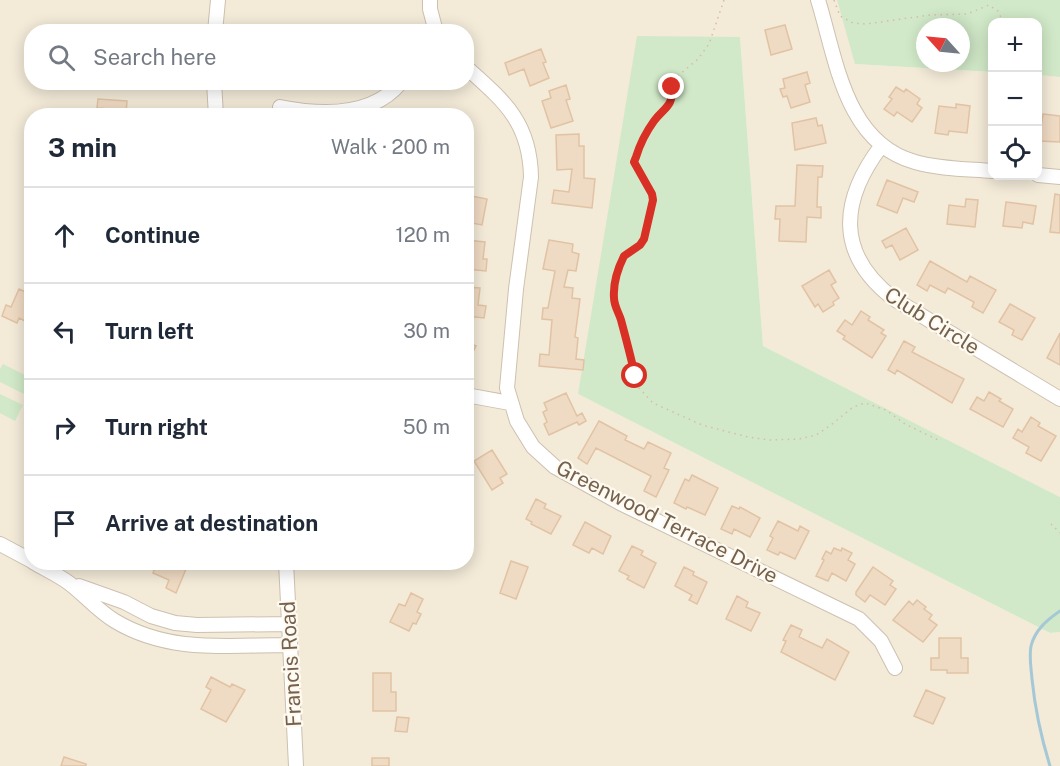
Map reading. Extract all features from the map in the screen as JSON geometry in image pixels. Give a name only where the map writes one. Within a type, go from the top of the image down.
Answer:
[{"type":"street","points":[[216,24],[218,0]]},
{"type":"street","points":[[430,0],[433,24]]},
{"type":"street","points":[[818,0],[842,83],[854,112],[870,133],[882,145],[913,162],[988,170]]},
{"type":"street","name":"Greenwood Terrace Drive","points":[[474,74],[503,100],[516,118],[524,132],[531,161],[507,388],[510,403],[524,434],[543,458],[555,467],[620,503],[859,619],[881,641],[895,668]]},
{"type":"street","points":[[214,90],[216,108]]},
{"type":"street","points":[[362,108],[384,98],[392,90]]},
{"type":"street","points":[[280,107],[288,108]]},
{"type":"street","name":"Club Circle","points":[[882,145],[857,184],[850,216],[854,247],[868,275],[878,287],[894,299],[1060,399]]},
{"type":"street","points":[[1042,175],[1060,177]]},
{"type":"street","points":[[474,396],[510,403]]},
{"type":"street","points":[[0,543],[24,557]]},
{"type":"street","points":[[47,570],[69,582],[124,602],[151,616],[175,623],[197,625],[289,624]]},
{"type":"street","name":"Francis Road","points":[[286,570],[296,766]]},
{"type":"street","points":[[69,582],[113,620],[136,632],[159,640],[187,646],[290,645]]},
{"type":"path","points":[[724,0],[709,44],[698,60],[673,80],[671,101],[650,126],[634,162],[653,200],[644,239],[640,245],[624,256],[620,264],[614,300],[639,388],[653,403],[702,425],[748,437],[788,439],[816,435],[842,414],[865,403],[886,410],[905,424],[940,441]]},
{"type":"path","points":[[834,0],[840,16],[853,23],[866,24],[930,15],[967,14],[989,5],[998,11],[1001,18]]},
{"type":"path","points":[[1051,524],[1060,533]]},
{"type":"shaded area","points":[[0,0],[837,0],[856,64],[916,68],[916,72],[988,72],[988,180],[1042,180],[1042,75],[1060,77],[1060,497],[763,346],[740,37],[578,394],[1050,633],[1060,632],[1060,766],[0,766]]},
{"type":"green space","points":[[837,0],[1060,0],[1060,77],[1042,75],[1042,18],[988,18],[988,72],[970,71],[970,18],[916,18],[916,68],[855,64]]},
{"type":"green space","points":[[637,36],[740,37],[763,346],[1060,497],[1060,632],[1050,633],[578,394]]},
{"type":"green space","points":[[3,364],[24,374],[24,394],[0,382],[0,369]]},
{"type":"green space","points":[[0,394],[23,405],[15,421],[0,413]]},
{"type":"building","points":[[785,25],[792,49],[771,55],[765,30]]},
{"type":"building","points":[[541,49],[549,78],[530,86],[524,69],[509,75],[505,63]]},
{"type":"building","points":[[807,72],[810,83],[805,85],[810,102],[791,108],[787,96],[783,97],[780,89],[785,88],[783,79]]},
{"type":"building","points":[[566,85],[570,99],[566,100],[573,121],[551,128],[542,101],[551,98],[549,91]]},
{"type":"building","points":[[896,87],[904,92],[906,89],[920,99],[917,104],[922,108],[912,122],[897,112],[894,116],[884,109],[892,99],[889,97]]},
{"type":"building","points":[[98,99],[127,101],[126,108],[97,108]]},
{"type":"building","points":[[956,104],[970,106],[967,133],[949,131],[948,135],[935,133],[939,106],[956,108]]},
{"type":"building","points":[[1043,114],[1060,116],[1060,142],[1042,141]]},
{"type":"building","points":[[816,118],[818,126],[822,125],[826,143],[795,150],[792,123]]},
{"type":"building","points":[[579,134],[579,146],[584,146],[584,178],[595,179],[592,208],[552,203],[554,190],[569,192],[572,169],[557,170],[556,135]]},
{"type":"building","points":[[797,165],[823,166],[822,177],[818,177],[817,207],[821,207],[821,218],[807,217],[806,242],[779,241],[780,219],[775,219],[776,206],[795,206]]},
{"type":"building","points":[[887,180],[918,192],[914,202],[903,198],[897,213],[877,205]]},
{"type":"building","points":[[1055,194],[1060,195],[1060,233],[1050,232]]},
{"type":"building","points":[[474,197],[487,199],[482,225],[474,224]]},
{"type":"building","points":[[966,199],[978,200],[975,227],[947,224],[949,205],[965,207]]},
{"type":"building","points":[[1006,202],[1036,206],[1033,224],[1023,222],[1022,228],[1003,226]]},
{"type":"building","points":[[906,228],[918,250],[900,260],[892,245],[886,248],[882,241]]},
{"type":"building","points":[[549,240],[573,244],[572,252],[579,254],[576,271],[568,270],[564,287],[573,288],[572,298],[580,299],[575,337],[578,338],[576,359],[584,360],[583,370],[539,366],[540,354],[549,355],[552,320],[542,319],[543,308],[548,308],[555,271],[543,269]]},
{"type":"building","points":[[474,241],[485,242],[483,259],[487,259],[486,271],[474,270]]},
{"type":"building","points":[[930,261],[967,282],[970,276],[996,290],[983,313],[972,307],[974,302],[948,288],[945,293],[930,285],[927,291],[917,285]]},
{"type":"building","points":[[829,270],[836,282],[831,285],[839,298],[833,302],[834,305],[823,312],[818,304],[815,307],[802,286]]},
{"type":"building","points":[[474,288],[480,288],[478,305],[486,306],[484,318],[474,317]]},
{"type":"building","points":[[19,289],[24,291],[24,320],[19,318],[17,323],[2,316],[6,305],[11,307]]},
{"type":"building","points":[[1010,304],[1035,318],[1022,340],[1012,335],[1014,330],[999,322]]},
{"type":"building","points":[[861,311],[870,317],[868,320],[884,330],[881,333],[886,336],[872,358],[843,339],[845,336],[837,331],[845,320],[852,325]]},
{"type":"building","points":[[1060,333],[1060,365],[1047,358]]},
{"type":"building","points":[[904,341],[915,347],[912,352],[964,379],[952,403],[897,370],[895,374],[888,370]]},
{"type":"building","points":[[989,392],[1013,409],[1003,427],[970,409],[977,397],[984,401]]},
{"type":"building","points":[[566,393],[577,416],[582,413],[586,421],[579,425],[577,422],[549,435],[544,424],[547,422],[543,412],[547,410],[544,403]]},
{"type":"building","points":[[1031,417],[1040,423],[1038,426],[1056,436],[1041,461],[1026,453],[1029,447],[1013,438],[1018,429],[1022,432]]},
{"type":"building","points":[[599,421],[627,436],[625,440],[644,449],[648,442],[671,453],[664,468],[669,470],[656,497],[644,491],[651,476],[596,448],[587,464],[578,458]]},
{"type":"building","points":[[492,450],[507,474],[500,478],[503,483],[492,490],[474,461]]},
{"type":"building","points":[[692,475],[718,488],[705,515],[674,503],[685,479],[689,481]]},
{"type":"building","points":[[536,499],[546,504],[544,508],[561,516],[551,534],[526,519]]},
{"type":"building","points":[[732,506],[739,509],[740,507],[760,518],[750,537],[734,529],[732,534],[721,529]]},
{"type":"building","points":[[778,521],[798,531],[800,526],[809,531],[795,559],[780,552],[778,555],[767,550],[773,538],[770,536]]},
{"type":"building","points":[[585,522],[611,536],[603,554],[592,548],[589,553],[573,545]]},
{"type":"building","points":[[632,546],[643,551],[641,555],[656,563],[644,588],[627,579],[629,576],[619,571]]},
{"type":"building","points":[[834,548],[841,551],[842,548],[852,553],[848,560],[855,564],[846,581],[832,573],[828,581],[816,576],[826,551],[831,554]]},
{"type":"building","points":[[511,561],[528,567],[516,599],[500,593]]},
{"type":"building","points":[[684,567],[707,582],[697,604],[689,600],[692,595],[675,586]]},
{"type":"building","points":[[873,567],[893,581],[890,585],[896,589],[885,605],[870,595],[865,602],[856,595]]},
{"type":"building","points":[[154,570],[186,570],[176,593],[166,588],[169,580],[153,573]]},
{"type":"building","points":[[411,593],[423,599],[417,612],[421,614],[409,631],[390,622],[399,604],[405,606]]},
{"type":"building","points":[[737,596],[748,602],[746,607],[760,613],[751,631],[726,619]]},
{"type":"building","points":[[917,600],[926,607],[924,609],[932,615],[929,619],[937,625],[923,642],[893,620],[909,601],[913,605]]},
{"type":"building","points":[[791,625],[802,630],[799,637],[822,648],[827,639],[849,652],[835,680],[781,652],[786,641],[783,640]]},
{"type":"building","points":[[939,638],[961,638],[961,658],[968,658],[968,673],[931,670],[931,658],[939,658]]},
{"type":"building","points":[[373,673],[391,673],[391,692],[396,692],[396,711],[373,711]]},
{"type":"building","points":[[211,677],[230,687],[232,684],[245,690],[226,722],[201,709],[211,690],[206,687]]},
{"type":"building","points":[[926,690],[945,698],[933,724],[914,716]]},
{"type":"building","points":[[397,717],[409,718],[407,732],[395,731]]},
{"type":"building","points":[[64,757],[86,764],[86,766],[61,766]]},
{"type":"building","points":[[372,758],[389,758],[389,766],[372,766]]},
{"type":"waterway","points":[[1050,766],[1037,712],[1030,650],[1039,630],[1060,611]]},
{"type":"route","points":[[635,376],[616,309],[614,292],[624,256],[640,245],[644,239],[653,200],[634,162],[650,126],[671,101],[672,87]]}]
